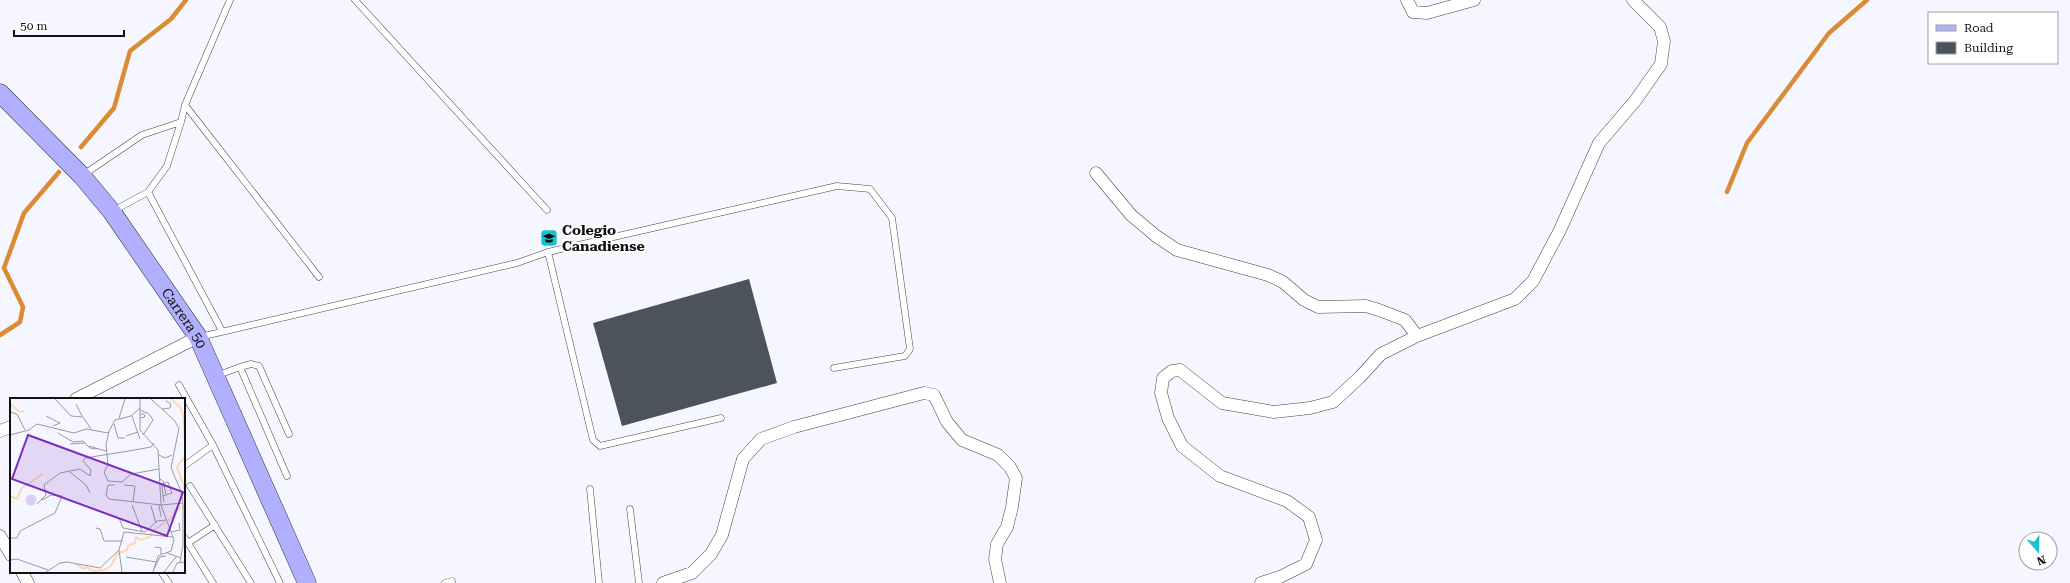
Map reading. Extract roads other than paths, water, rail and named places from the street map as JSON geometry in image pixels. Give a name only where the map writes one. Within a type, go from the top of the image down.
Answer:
[{"type":"main road","name":"Carrera 50","points":[[0,93],[82,176],[112,212],[198,337],[307,583]]},
{"type":"street","points":[[1407,0],[1413,12],[1427,13],[1474,0]]},
{"type":"street","points":[[1261,583],[1280,577],[1306,564],[1316,540],[1309,517],[1287,500],[1220,476],[1182,446],[1168,418],[1161,393],[1163,378],[1172,371],[1180,370],[1222,403],[1274,412],[1310,408],[1333,402],[1360,377],[1381,354],[1417,336],[1515,299],[1533,281],[1560,230],[1599,143],[1635,101],[1661,64],[1664,41],[1660,27],[1634,0]]},
{"type":"street","points":[[1096,173],[1131,215],[1156,236],[1177,250],[1268,275],[1283,282],[1304,300],[1318,307],[1366,306],[1379,310],[1405,320],[1417,336]]},
{"type":"street","points":[[78,398],[198,337]]},
{"type":"street","points":[[663,583],[692,573],[711,554],[722,535],[743,459],[761,439],[794,427],[924,393],[934,395],[947,422],[962,440],[998,456],[1010,467],[1016,478],[1012,507],[1007,527],[997,544],[995,559],[1000,583]]},
{"type":"street","points":[[0,431],[10,427]]},
{"type":"street","points":[[0,536],[10,553]]},
{"type":"street","points":[[23,573],[28,583]]},
{"type":"lane","points":[[112,212],[148,192],[167,166],[185,105],[230,0]]},
{"type":"lane","points":[[355,0],[547,210]]},
{"type":"lane","points":[[185,105],[319,277]]},
{"type":"lane","points":[[82,176],[142,135],[181,122]]},
{"type":"lane","points":[[198,337],[517,263],[548,252],[837,186],[870,189],[892,218],[910,349],[905,356],[834,368]]},
{"type":"lane","points":[[148,192],[222,332]]},
{"type":"lane","points":[[548,252],[593,440],[600,446],[721,418]]},
{"type":"lane","points":[[216,376],[251,364],[259,366],[289,434]]},
{"type":"lane","points":[[240,367],[287,476]]},
{"type":"lane","points":[[179,385],[213,445],[280,583]]},
{"type":"lane","points":[[185,465],[213,445]]},
{"type":"lane","points":[[190,486],[251,583]]},
{"type":"lane","points":[[590,489],[599,583]]},
{"type":"lane","points":[[630,509],[639,583]]},
{"type":"lane","points":[[213,583],[186,540],[215,525]]},
{"type":"lane","points":[[162,573],[169,583]]},
{"type":"lane","points":[[445,583],[452,581]]},
{"type":"waterway","points":[[81,147],[114,108],[130,51],[171,19],[186,0]]},
{"type":"waterway","points":[[1727,192],[1747,143],[1829,33],[1867,0]]},
{"type":"waterway","points":[[0,335],[20,322],[23,307],[4,268],[24,213],[59,172]]},
{"type":"place","name":"Colegio Canadiense","points":[[549,238]]}]
